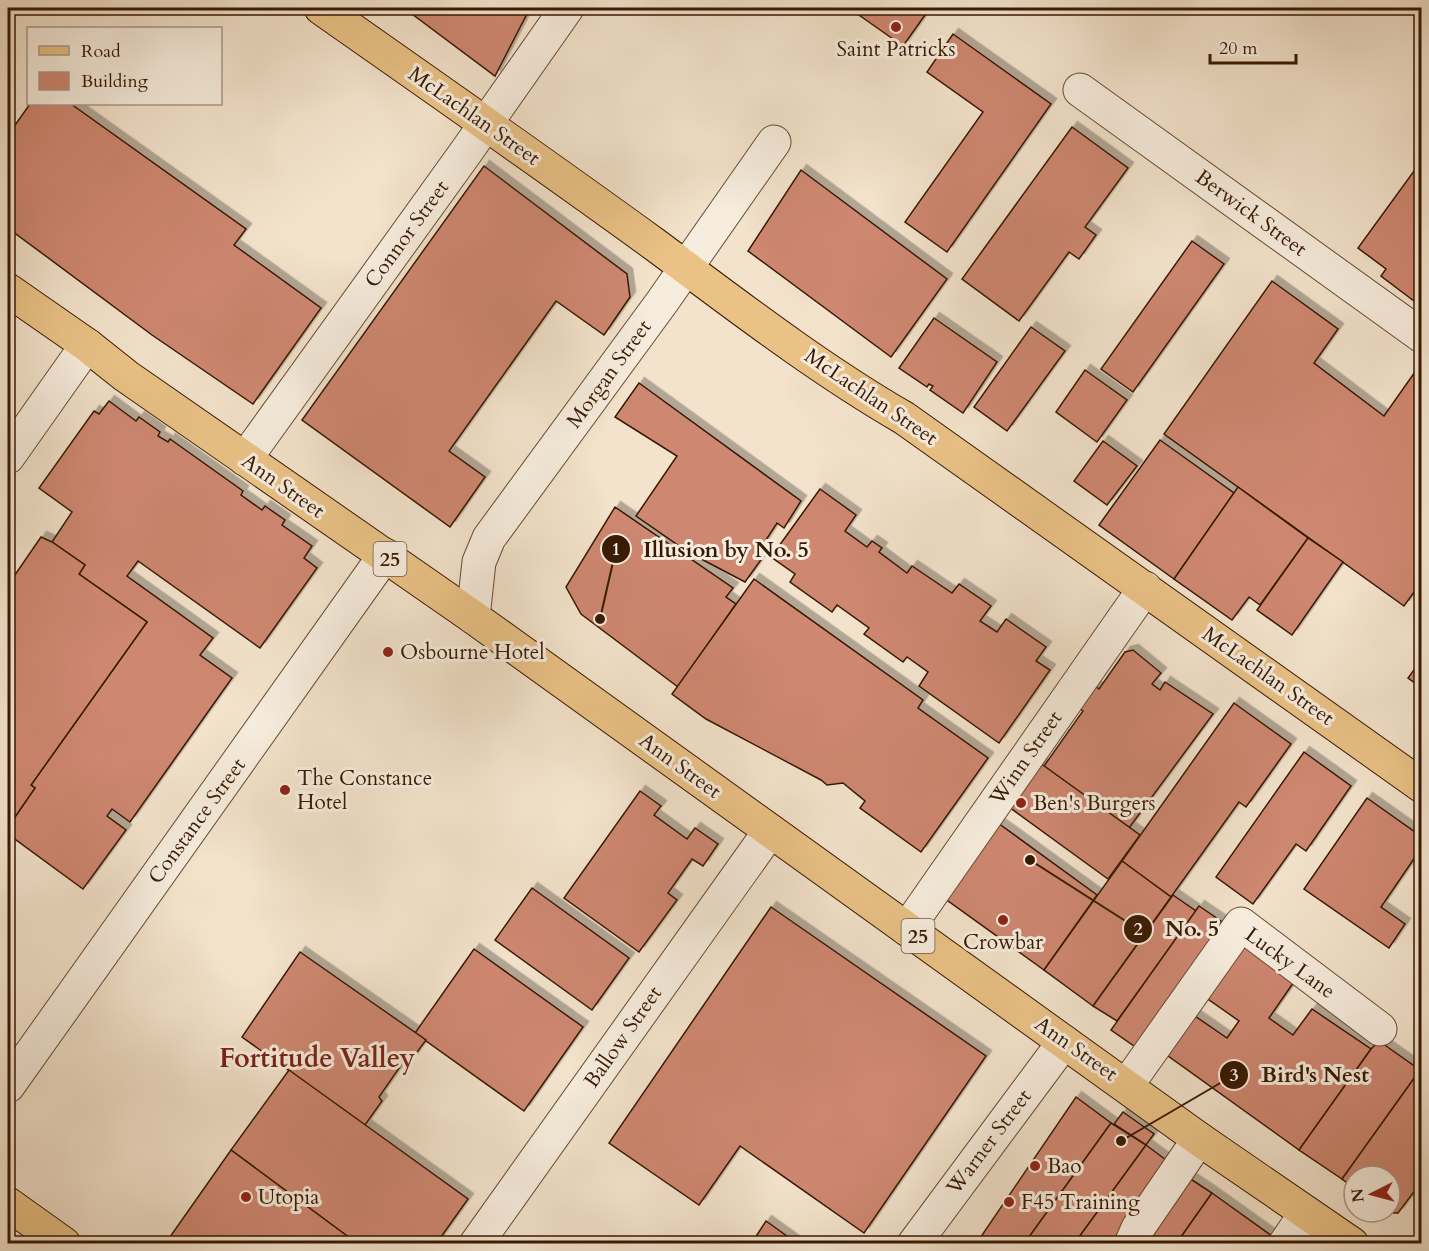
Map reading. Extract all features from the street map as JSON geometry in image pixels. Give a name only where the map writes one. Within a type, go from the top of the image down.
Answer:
[{"type":"main road","name":"McLachlan Street","points":[[321,8],[486,123],[863,394],[904,418],[1422,786]]},
{"type":"main road","name":"Ann Street","points":[[8,290],[244,459],[473,617],[1199,1139],[1352,1244]]},
{"type":"main road","points":[[8,1204],[64,1244]]},
{"type":"street","name":"Connor Street","points":[[244,459],[567,8]]},
{"type":"street","name":"Berwick Street","points":[[1080,90],[1422,336]]},
{"type":"street","name":"Morgan Street","points":[[473,617],[479,562],[489,538],[774,142]]},
{"type":"street","points":[[8,457],[87,345]]},
{"type":"street","name":"Constance Street","points":[[8,1086],[385,555]]},
{"type":"street","name":"Winn Street","points":[[908,928],[1145,588]]},
{"type":"street","name":"Ballow Street","points":[[476,1244],[770,831]]},
{"type":"street","name":"Lucky Lane","points":[[1126,1085],[1241,924],[1380,1029]]},
{"type":"street","name":"Warner Street","points":[[920,1241],[1064,1042]]},
{"type":"street","points":[[1131,1244],[1138,1228],[1199,1139]]},
{"type":"street","points":[[1285,1244],[1306,1213]]},
{"type":"building","points":[[404,8],[530,8],[495,76]]},
{"type":"building","name":"Saint Patricks","points":[[849,8],[930,8],[903,46]]},
{"type":"building","points":[[953,34],[1051,104],[947,252],[905,222],[983,112],[927,72]]},
{"type":"building","points":[[29,105],[72,105],[246,229],[234,245],[321,308],[253,404],[152,335],[8,228],[8,135]]},
{"type":"building","points":[[1072,127],[1128,168],[1085,227],[1096,235],[1079,259],[1069,252],[1019,321],[962,279]]},
{"type":"building","points":[[1422,160],[1422,291],[1414,301],[1381,276],[1386,269],[1358,248]]},
{"type":"building","points":[[484,166],[627,274],[630,297],[604,335],[556,301],[449,451],[485,477],[450,527],[302,420]]},
{"type":"building","points":[[801,170],[947,279],[891,357],[748,251]]},
{"type":"building","points":[[1192,241],[1224,264],[1133,392],[1101,369]]},
{"type":"building","points":[[1272,281],[1338,329],[1314,363],[1384,416],[1417,369],[1422,373],[1422,581],[1404,606],[1164,434]]},
{"type":"building","points":[[934,318],[997,362],[963,413],[930,390],[933,386],[929,384],[927,387],[899,368]]},
{"type":"building","points":[[1031,327],[1065,351],[1007,431],[974,407]]},
{"type":"building","points":[[1085,370],[1127,400],[1097,442],[1056,412]]},
{"type":"building","points":[[639,383],[801,501],[784,528],[777,523],[762,546],[768,550],[745,582],[688,552],[636,516],[677,456],[615,417]]},
{"type":"building","points":[[109,401],[136,421],[139,417],[160,432],[158,436],[168,442],[170,439],[243,491],[241,495],[262,510],[265,506],[285,520],[282,525],[312,546],[304,558],[317,568],[260,648],[138,561],[127,576],[213,638],[200,655],[232,678],[130,822],[112,809],[107,816],[126,830],[83,889],[8,834],[8,827],[35,788],[31,785],[147,622],[79,574],[85,565],[52,542],[72,512],[39,488],[94,411],[99,414]]},
{"type":"building","points":[[1160,440],[1234,493],[1174,579],[1099,525]]},
{"type":"building","points":[[1103,441],[1137,466],[1107,505],[1074,481]]},
{"type":"building","points":[[1238,487],[1308,538],[1260,605],[1249,597],[1232,620],[1174,579]]},
{"type":"building","points":[[820,489],[856,515],[845,531],[867,547],[872,541],[882,548],[879,552],[907,573],[912,566],[952,593],[959,584],[991,606],[980,621],[997,632],[1006,619],[1046,647],[1036,661],[1050,670],[999,743],[919,686],[928,672],[907,657],[903,662],[864,634],[869,628],[837,605],[832,612],[790,582],[795,574],[771,557]]},
{"type":"building","points":[[615,507],[733,588],[726,597],[736,604],[678,687],[581,614],[566,587]]},
{"type":"building","points":[[41,537],[85,565],[79,574],[147,622],[31,785],[35,788],[15,817],[8,812],[8,585]]},
{"type":"building","points":[[1308,538],[1343,562],[1292,635],[1257,610]]},
{"type":"building","points":[[754,579],[923,700],[918,708],[988,758],[921,852],[860,808],[865,801],[843,783],[827,785],[706,719],[672,694]]},
{"type":"building","points":[[1133,650],[1161,673],[1152,684],[1160,690],[1165,682],[1213,714],[1129,828],[1044,766],[1083,711],[1079,708],[1095,686],[1099,689],[1125,652]]},
{"type":"building","points":[[1422,659],[1422,688],[1408,678]]},
{"type":"building","points":[[1234,703],[1291,744],[1246,807],[1239,802],[1171,897],[1122,861]]},
{"type":"building","points":[[1304,752],[1351,786],[1306,851],[1296,844],[1253,904],[1216,877]]},
{"type":"building","points":[[1040,763],[1140,835],[1108,879],[1009,807]]},
{"type":"building","points":[[640,791],[661,806],[654,815],[687,839],[695,828],[718,844],[703,866],[692,859],[668,893],[677,900],[639,952],[564,898]]},
{"type":"building","points":[[1367,798],[1422,837],[1422,847],[1381,907],[1405,924],[1389,948],[1304,889]]},
{"type":"building","points":[[998,823],[1097,895],[1044,970],[944,898]]},
{"type":"building","points":[[1122,861],[1171,897],[1093,1006],[1044,970]]},
{"type":"building","points":[[532,888],[629,958],[592,1010],[495,940]]},
{"type":"building","points":[[1173,895],[1196,911],[1117,1021],[1093,1006]]},
{"type":"building","points":[[1199,906],[1221,921],[1223,931],[1139,1046],[1134,1046],[1111,1030]]},
{"type":"building","points":[[771,907],[986,1056],[864,1233],[740,1146],[699,1205],[609,1143]]},
{"type":"building","points":[[1241,945],[1298,976],[1269,1018],[1293,1035],[1312,1009],[1371,1049],[1299,1150],[1164,1053],[1192,1014],[1227,1038],[1239,1021],[1205,997]]},
{"type":"building","points":[[474,949],[583,1027],[524,1111],[415,1033]]},
{"type":"building","points":[[300,952],[426,1040],[412,1059],[406,1058],[379,1097],[382,1101],[365,1125],[242,1037]]},
{"type":"building","points":[[1379,1041],[1420,1070],[1353,1164],[1342,1164],[1342,1179],[1299,1150]]},
{"type":"building","points":[[289,1070],[468,1199],[436,1244],[358,1244],[231,1150]]},
{"type":"building","points":[[1420,1070],[1422,1071],[1422,1181],[1402,1208],[1402,1164],[1353,1164]]},
{"type":"building","points":[[1076,1097],[1111,1123],[1024,1244],[976,1244]]},
{"type":"building","points":[[1123,1112],[1154,1134],[1146,1145],[1114,1124]]},
{"type":"building","points":[[1111,1123],[1146,1145],[1074,1244],[1024,1244]]},
{"type":"building","points":[[1146,1145],[1174,1166],[1119,1244],[1074,1244]]},
{"type":"building","name":"Utopia","points":[[231,1150],[358,1244],[165,1244]]},
{"type":"building","points":[[1183,1174],[1212,1193],[1176,1244],[1166,1244],[1144,1228]]},
{"type":"building","points":[[1212,1193],[1279,1241],[1277,1244],[1176,1244]]},
{"type":"building","points":[[766,1221],[798,1244],[751,1244]]},
{"type":"place","name":"Saint Patricks","points":[[896,27]]},
{"type":"place","name":"Illusion by No. 5","points":[[600,619]]},
{"type":"place","name":"Osbourne Hotel","points":[[388,652]]},
{"type":"place","name":"The Constance Hotel","points":[[285,790]]},
{"type":"place","name":"Ben's Burgers","points":[[1021,803]]},
{"type":"place","name":"No. 5","points":[[1030,860]]},
{"type":"place","name":"Crowbar","points":[[1003,920]]},
{"type":"place","name":"Bird's Nest","points":[[1121,1141]]},
{"type":"place","name":"Bao","points":[[1035,1166]]},
{"type":"place","name":"Utopia","points":[[246,1197]]},
{"type":"place","name":"F45 Training","points":[[1009,1202]]},
{"type":"district","name":"Fortitude Valley","points":[[317,1058]]}]
